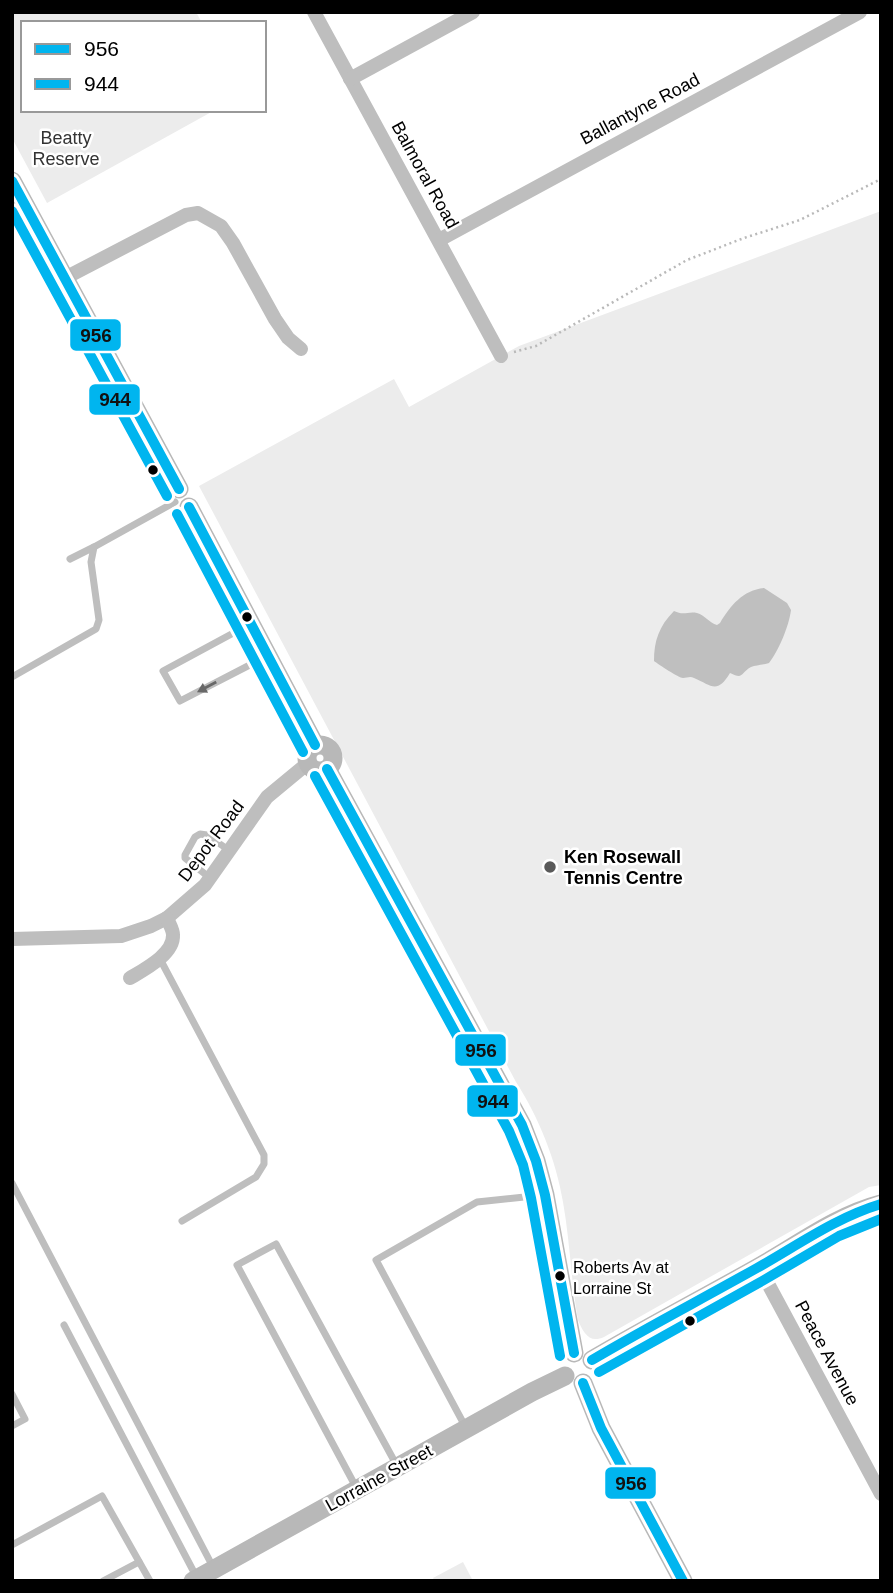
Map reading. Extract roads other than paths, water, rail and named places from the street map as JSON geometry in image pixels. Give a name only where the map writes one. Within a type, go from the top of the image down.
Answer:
[{"type":"street","name":"Balmoral Road","points":[[314,12],[501,356]]},
{"type":"street","points":[[350,79],[473,12]]},
{"type":"street","name":"Ballantyne Road","points":[[439,240],[860,12]]},
{"type":"street","points":[[12,181],[181,499],[251,624],[311,754],[310,767],[319,771],[327,769],[522,1125],[545,1195],[583,1357],[594,1369],[591,1378],[574,1380]]},
{"type":"street","points":[[65,278],[186,215],[198,213],[220,226],[233,243],[275,319],[288,338],[301,349]]},
{"type":"street","name":"Depot Road","points":[[12,939],[121,936],[167,918],[197,894],[267,797],[311,754]]},
{"type":"street","points":[[131,978],[159,959],[172,942],[173,931],[167,918]]},
{"type":"street","points":[[683,1581],[574,1380],[563,1367],[566,1358],[583,1357],[631,1336],[842,1219],[881,1204]]},
{"type":"street","name":"Peace Avenue","points":[[759,1267],[881,1494]]},
{"type":"street","name":"Lorraine Street","points":[[201,1576],[466,1429],[574,1380]]},
{"type":"lane","points":[[70,559],[181,499]]},
{"type":"lane","points":[[12,677],[96,629],[99,620],[91,562],[94,547]]},
{"type":"lane","points":[[251,624],[163,671],[180,701],[267,656]]},
{"type":"lane","points":[[211,878],[185,858],[195,838],[200,834],[207,835],[230,851]]},
{"type":"lane","points":[[159,959],[264,1155],[264,1164],[256,1177],[182,1220]]},
{"type":"lane","points":[[12,1184],[201,1576]]},
{"type":"lane","points":[[466,1429],[376,1260],[477,1202],[545,1195]]},
{"type":"lane","points":[[358,1490],[237,1265],[276,1244],[398,1467]]},
{"type":"lane","points":[[64,1325],[201,1576]]},
{"type":"lane","points":[[12,1394],[25,1419],[12,1426]]},
{"type":"lane","points":[[12,1545],[102,1496],[150,1581]]},
{"type":"lane","points":[[103,1581],[139,1562]]},
{"type":"place","name":"Ken Rosewall Tennis Centre","points":[[550,867]]},
{"type":"place","name":"Roberts Av at Lorraine St","points":[[560,1276]]},
{"type":"park label","name":"Beatty Reserve","points":[[66,148]]}]
